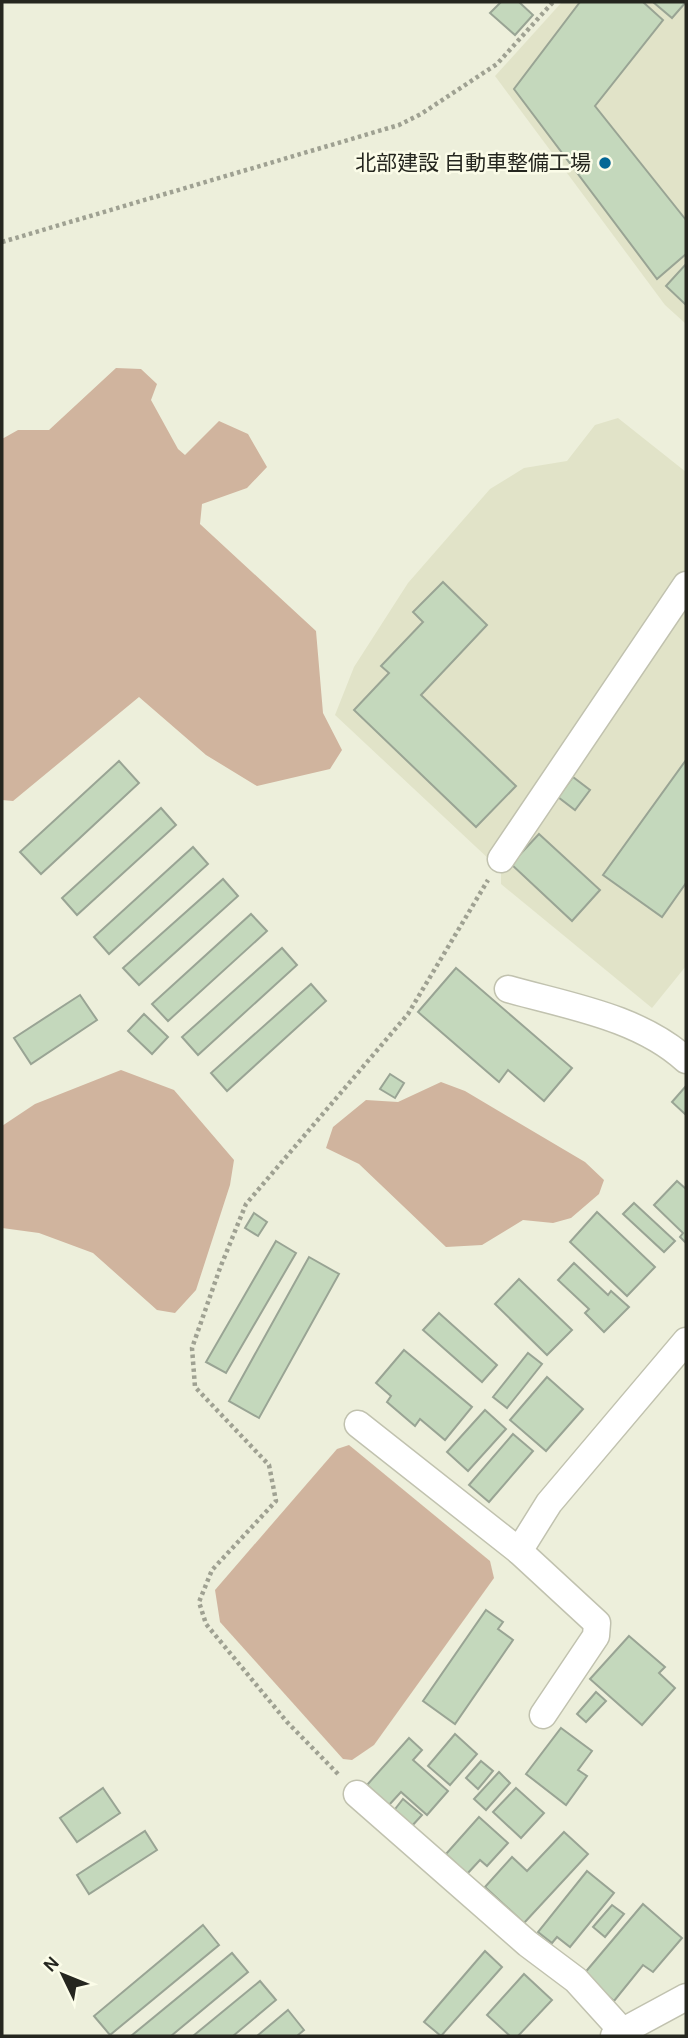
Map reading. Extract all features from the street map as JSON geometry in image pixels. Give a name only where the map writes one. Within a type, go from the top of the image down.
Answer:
[{"type":"street","points":[[501,859],[686,585]]},
{"type":"street","points":[[508,989],[626,1023],[686,1060]]},
{"type":"street","points":[[519,1551],[549,1503],[686,1341]]},
{"type":"street","points":[[358,1424],[519,1551],[597,1623],[596,1636],[543,1715]]},
{"type":"street","points":[[357,1794],[528,1944],[576,1980],[619,2034],[686,1997]]},
{"type":"path","points":[[2,242],[399,125],[421,114],[496,64],[553,2]]},
{"type":"path","points":[[357,1794],[287,1722],[206,1624],[199,1602],[212,1570],[276,1502],[268,1465],[195,1387],[192,1348],[246,1203],[408,1014],[501,859]]},
{"type":"shaded area","points":[[562,2],[686,2],[686,324],[665,305],[495,76]]},
{"type":"shaded area","points":[[116,368],[141,369],[157,384],[151,400],[178,449],[185,455],[219,421],[248,434],[267,467],[247,488],[202,504],[200,524],[316,631],[323,713],[342,750],[330,769],[257,786],[206,755],[139,697],[13,801],[2,800],[2,439],[18,430],[49,430]]},
{"type":"shaded area","points":[[618,418],[686,472],[686,574],[491,861],[335,715],[354,667],[408,583],[490,489],[524,468],[567,461],[595,425]]},
{"type":"shaded area","points":[[686,600],[686,966],[652,1008],[501,884],[501,873]]},
{"type":"shaded area","points":[[121,1070],[174,1090],[234,1160],[230,1185],[196,1290],[175,1313],[157,1310],[93,1253],[39,1233],[2,1228],[2,1126],[35,1104]]},
{"type":"shaded area","points":[[441,1082],[465,1091],[585,1162],[604,1180],[599,1194],[571,1218],[553,1223],[523,1220],[482,1245],[446,1247],[359,1164],[326,1148],[333,1127],[366,1100],[398,1102]]},
{"type":"shaded area","points":[[349,1445],[490,1561],[494,1578],[374,1745],[352,1760],[343,1759],[220,1622],[215,1590],[337,1449]]},
{"type":"building","points":[[501,2],[519,2],[533,15],[515,35],[490,13]]},
{"type":"building","name":"北部建設 自動車整備工場","points":[[580,2],[643,2],[663,20],[595,106],[686,220],[686,254],[657,279],[514,89]]},
{"type":"building","points":[[653,2],[686,2],[672,18]]},
{"type":"building","points":[[686,264],[686,305],[666,286]]},
{"type":"building","points":[[443,582],[487,625],[421,695],[516,786],[476,827],[354,710],[389,673],[381,666],[423,622],[413,612]]},
{"type":"building","points":[[686,760],[686,883],[662,917],[603,875]]},
{"type":"building","points":[[119,761],[139,783],[41,874],[20,852]]},
{"type":"building","points":[[573,777],[590,790],[575,810],[558,797]]},
{"type":"building","points":[[161,808],[176,825],[77,915],[62,898]]},
{"type":"building","points":[[539,834],[600,890],[572,921],[511,864]]},
{"type":"building","points":[[193,847],[208,864],[109,954],[94,937]]},
{"type":"building","points":[[223,879],[238,896],[139,985],[123,968]]},
{"type":"building","points":[[251,914],[267,931],[168,1021],[152,1004]]},
{"type":"building","points":[[282,948],[297,965],[198,1055],[182,1037]]},
{"type":"building","points":[[456,968],[572,1068],[544,1101],[508,1070],[499,1082],[418,1012]]},
{"type":"building","points":[[311,984],[326,1001],[227,1091],[211,1073]]},
{"type":"building","points":[[80,995],[97,1020],[31,1064],[14,1038]]},
{"type":"building","points":[[144,1014],[168,1037],[152,1054],[128,1031]]},
{"type":"building","points":[[390,1074],[404,1083],[395,1098],[380,1089]]},
{"type":"building","points":[[686,1086],[686,1115],[672,1102]]},
{"type":"building","points":[[677,1181],[686,1189],[686,1243],[680,1237],[683,1233],[654,1205]]},
{"type":"building","points":[[634,1203],[675,1241],[664,1252],[623,1214]]},
{"type":"building","points":[[597,1212],[655,1267],[627,1296],[570,1242]]},
{"type":"building","points":[[254,1213],[267,1222],[258,1236],[245,1228]]},
{"type":"building","points":[[276,1241],[296,1253],[226,1373],[206,1362]]},
{"type":"building","points":[[309,1257],[339,1274],[259,1418],[229,1401]]},
{"type":"building","points":[[574,1263],[608,1295],[611,1291],[629,1307],[604,1332],[585,1313],[589,1309],[558,1280]]},
{"type":"building","points":[[519,1279],[572,1330],[547,1355],[495,1304]]},
{"type":"building","points":[[439,1313],[497,1365],[482,1382],[423,1330]]},
{"type":"building","points":[[404,1350],[472,1407],[445,1440],[420,1419],[415,1426],[387,1402],[391,1396],[376,1383]]},
{"type":"building","points":[[528,1353],[542,1364],[507,1408],[493,1397]]},
{"type":"building","points":[[547,1377],[583,1409],[546,1451],[510,1420]]},
{"type":"building","points":[[485,1410],[506,1429],[468,1471],[447,1452]]},
{"type":"building","points":[[513,1434],[533,1451],[489,1502],[469,1485]]},
{"type":"building","points":[[486,1610],[503,1622],[498,1629],[513,1640],[455,1724],[423,1701]]},
{"type":"building","points":[[629,1636],[665,1667],[659,1673],[675,1688],[642,1725],[590,1679]]},
{"type":"building","points":[[596,1692],[606,1701],[586,1722],[577,1714]]},
{"type":"building","points":[[561,1728],[592,1751],[578,1770],[587,1776],[566,1805],[526,1774]]},
{"type":"building","points":[[455,1734],[477,1754],[450,1785],[428,1766]]},
{"type":"building","points":[[409,1738],[422,1750],[413,1760],[448,1791],[427,1815],[401,1792],[389,1805],[367,1785]]},
{"type":"building","points":[[481,1761],[493,1771],[478,1789],[466,1778]]},
{"type":"building","points":[[499,1772],[510,1783],[486,1810],[474,1799]]},
{"type":"building","points":[[103,1788],[120,1813],[77,1842],[60,1818]]},
{"type":"building","points":[[516,1788],[544,1813],[521,1838],[493,1812]]},
{"type":"building","points":[[403,1799],[422,1815],[410,1828],[392,1813]]},
{"type":"building","points":[[479,1817],[508,1843],[487,1866],[480,1860],[467,1874],[446,1854]]},
{"type":"building","points":[[145,1831],[157,1850],[89,1894],[77,1875]]},
{"type":"building","points":[[564,1832],[588,1854],[524,1923],[485,1887],[512,1857],[527,1871]]},
{"type":"building","points":[[587,1871],[614,1893],[570,1947],[557,1937],[552,1943],[538,1932]]},
{"type":"building","points":[[643,1904],[682,1938],[653,1972],[643,1965],[614,2001],[583,1975]]},
{"type":"building","points":[[612,1905],[624,1914],[605,1937],[593,1927]]},
{"type":"building","points":[[203,1925],[219,1945],[110,2035],[94,2016]]},
{"type":"building","points":[[485,1951],[502,1967],[441,2036],[424,2022]]},
{"type":"building","points":[[232,1953],[248,1972],[171,2036],[131,2036]]},
{"type":"building","points":[[524,1974],[552,2000],[518,2036],[510,2036],[487,2015]]},
{"type":"building","points":[[260,1981],[276,2000],[233,2036],[193,2036]]},
{"type":"building","points":[[288,2010],[304,2030],[297,2036],[257,2036]]},
{"type":"place","name":"北部建設 自動車整備工場","points":[[605,163]]}]
